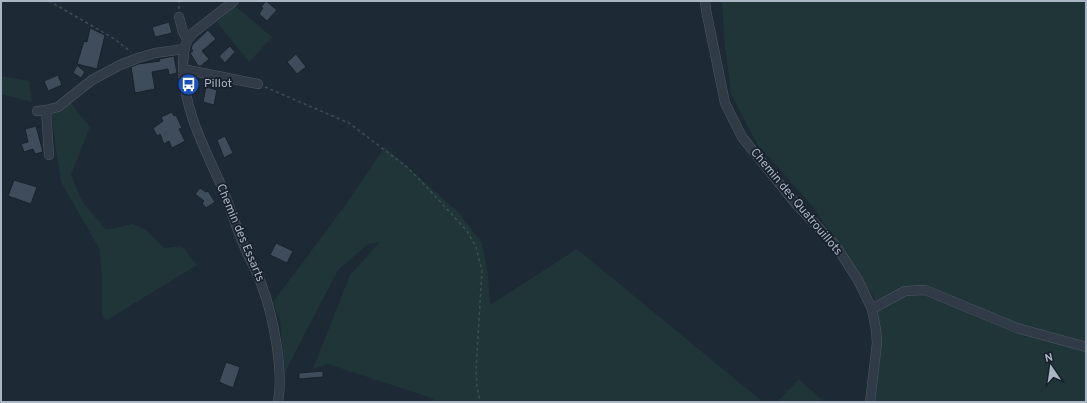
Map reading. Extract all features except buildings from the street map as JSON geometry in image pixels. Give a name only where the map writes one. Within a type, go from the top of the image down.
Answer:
[{"type":"street","points":[[179,17],[183,32],[187,39],[234,1]]},
{"type":"street","name":"Chemin des Quatrouillots","points":[[705,1],[725,103],[742,137],[796,204],[836,246],[858,280],[872,309],[877,343],[870,402]]},
{"type":"street","name":"Chemin des Essarts","points":[[187,39],[184,49],[184,89],[196,129],[234,217],[242,242],[256,271],[268,304],[280,371],[278,402]]},
{"type":"street","points":[[49,155],[42,111],[58,107],[92,80],[138,58],[184,49]]},
{"type":"street","points":[[183,69],[258,84]]},
{"type":"street","points":[[872,309],[905,291],[926,290],[1017,328],[1086,347]]},
{"type":"path","points":[[49,1],[113,38],[138,58]]},
{"type":"path","points":[[258,84],[349,123],[407,167],[467,231],[476,247],[482,271],[476,369],[480,402]]},
{"type":"green space","points":[[722,1],[1086,1],[1086,402],[868,402],[874,297],[814,208],[757,144],[731,94],[724,37]]},
{"type":"green space","points":[[235,6],[272,37],[249,62],[217,22]]},
{"type":"green space","points":[[1,76],[29,81],[32,102],[1,94]]},
{"type":"green space","points":[[69,101],[90,127],[71,175],[82,201],[106,230],[133,224],[146,230],[164,248],[182,246],[197,265],[107,320],[102,316],[102,278],[99,248],[61,182],[51,114]]},
{"type":"green space","points":[[385,147],[459,213],[482,243],[488,274],[490,305],[577,249],[763,402],[430,402],[434,399],[328,364],[313,369],[350,275],[380,242],[368,244],[338,270],[285,372],[280,321],[273,302],[344,207]]},
{"type":"green space","points":[[799,379],[824,402],[777,402]]},
{"type":"place","name":"Pillot","points":[[189,84]]}]
